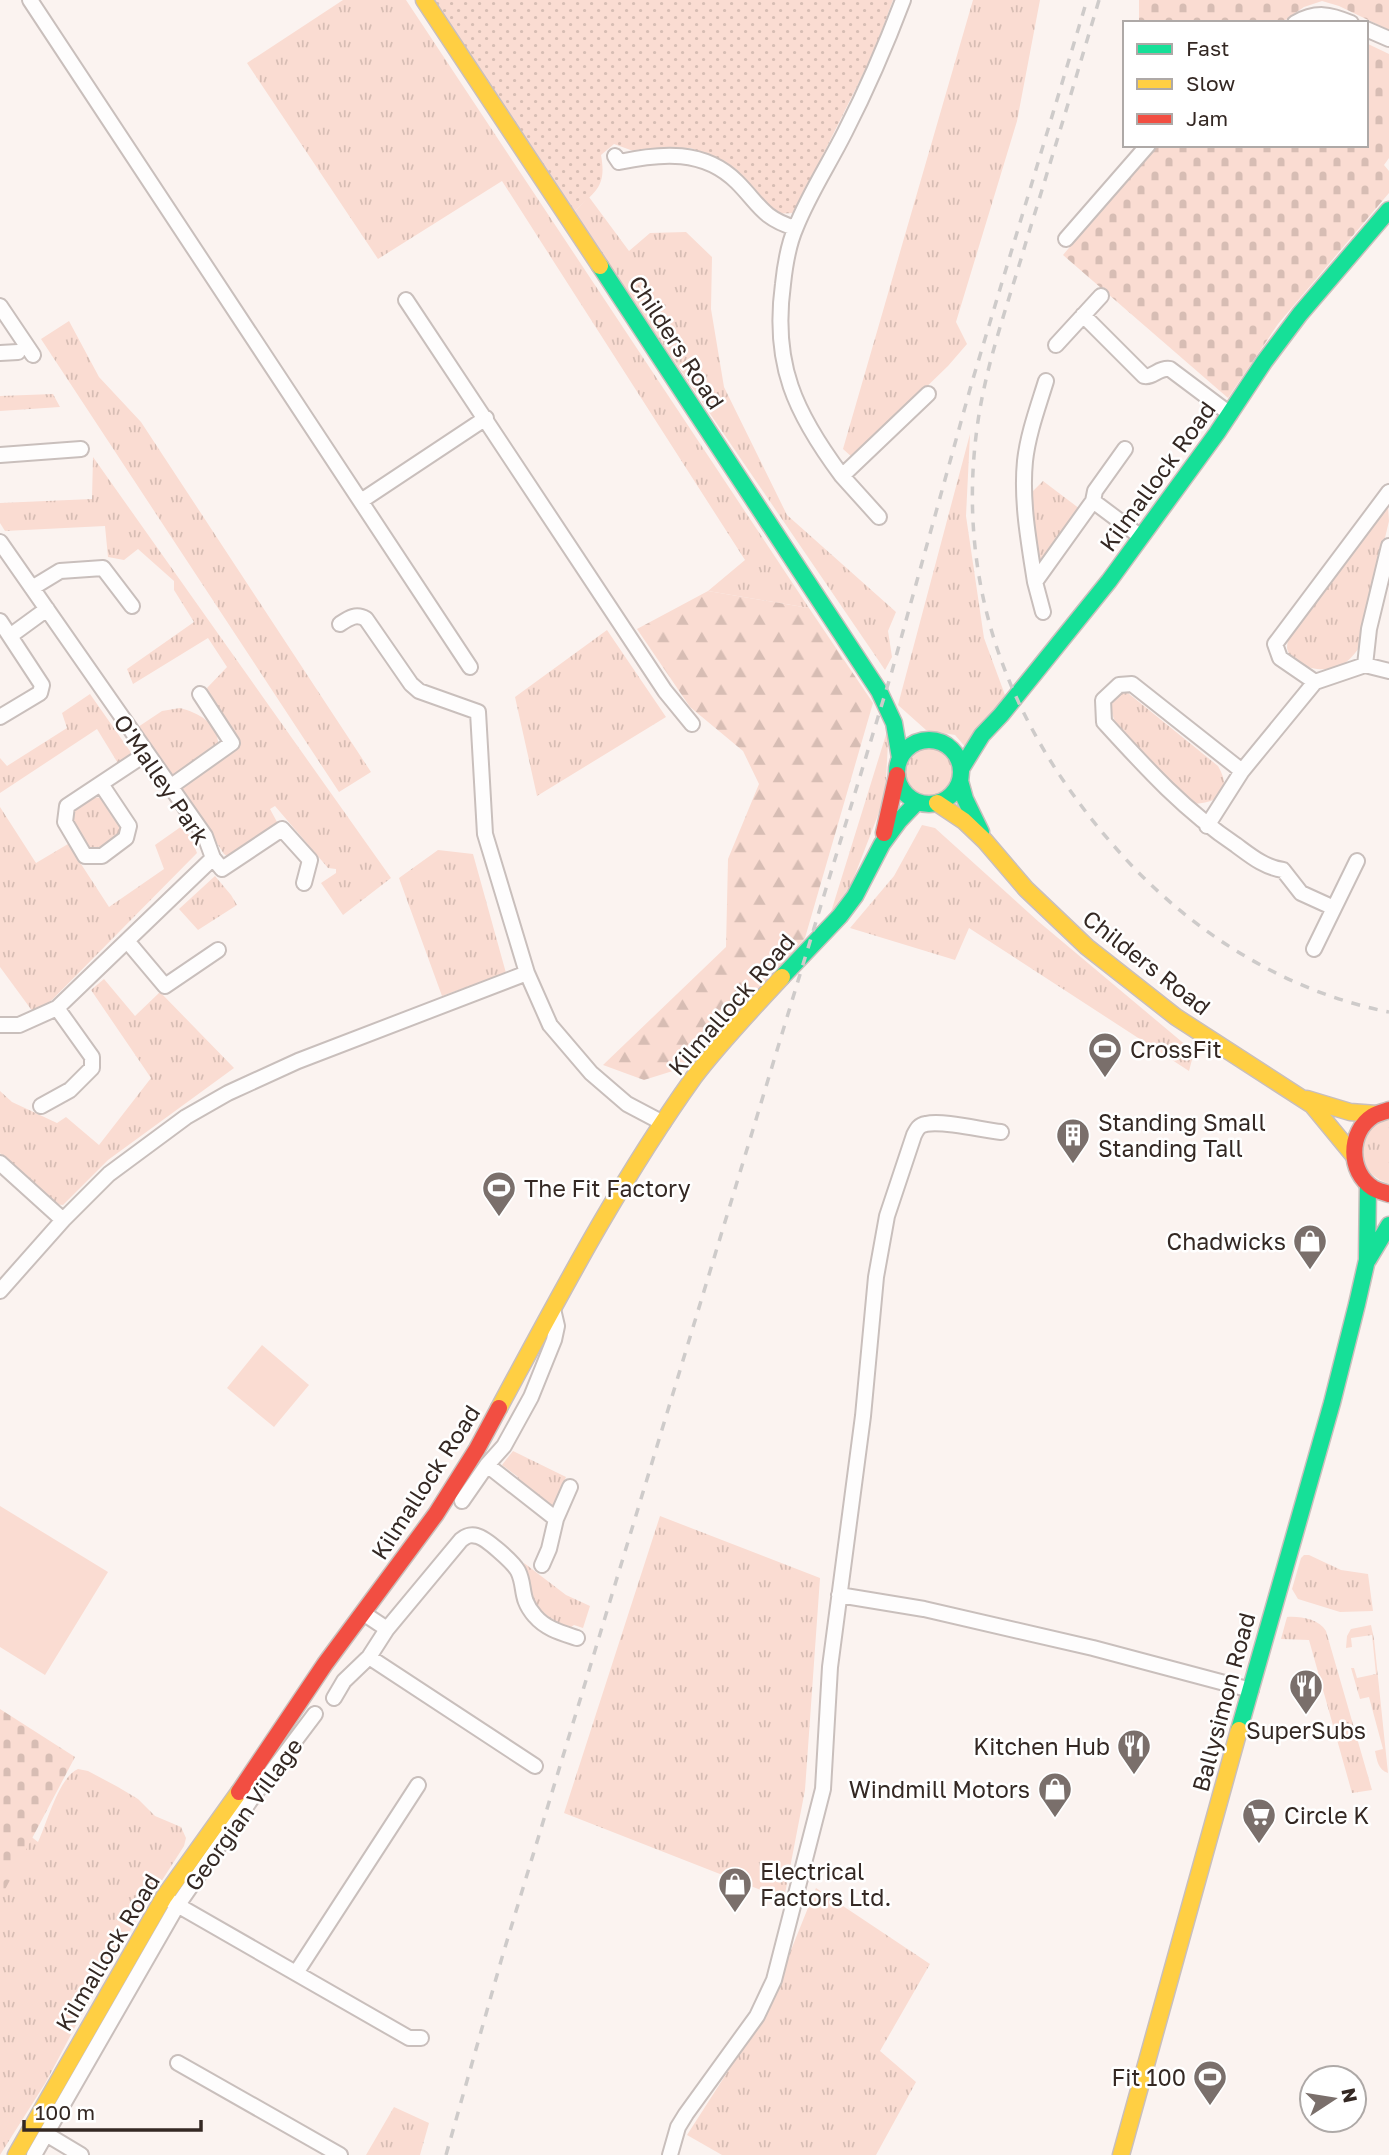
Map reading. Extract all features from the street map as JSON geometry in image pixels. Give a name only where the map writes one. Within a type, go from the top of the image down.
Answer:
[{"type":"main road","name":"Childers Road","points":[[424,0],[890,710],[917,734],[930,740]]},
{"type":"main road","name":"Kilmallock Road","points":[[961,775],[982,735],[1109,581],[1300,314],[1389,210]]},
{"type":"main road","name":"Childers Road","points":[[890,710],[900,744],[900,758]]},
{"type":"main road","points":[[930,740],[945,744],[953,750],[958,757],[961,775],[949,797],[936,803],[917,802],[904,792],[899,784],[897,775],[900,758],[908,747],[930,740]]},
{"type":"main road","name":"Kilmallock Road","points":[[882,844],[897,775]]},
{"type":"main road","name":"Childers Road","points":[[961,775],[965,799],[985,841]]},
{"type":"main road","name":"Kilmallock Road","points":[[16,2155],[110,2006],[171,1901],[248,1791],[325,1664],[436,1514],[477,1449],[625,1180],[696,1075],[757,1004],[841,916],[855,896],[882,844],[917,802]]},
{"type":"main road","name":"Childers Road","points":[[936,803],[964,821],[985,841],[1026,889],[1087,947],[1176,1017],[1300,1096],[1321,1115],[1354,1156],[1358,1172],[1368,1185]]},
{"type":"main road","name":"Childers Road","points":[[1300,1096],[1362,1114],[1385,1110]]},
{"type":"main road","points":[[1354,1156],[1360,1129],[1385,1110]]},
{"type":"main road","points":[[1368,1185],[1389,1194]]},
{"type":"main road","name":"Ballysimon Road","points":[[1367,1260],[1368,1185]]},
{"type":"main road","name":"Ballysimon Road","points":[[1121,2155],[1332,1404],[1367,1260],[1389,1225]]},
{"type":"street","points":[[30,0],[470,667]]},
{"type":"street","points":[[879,517],[842,476],[814,438],[798,408],[786,375],[780,335],[781,297],[786,261],[795,228],[845,133],[878,63],[903,0]]},
{"type":"street","points":[[1300,21],[1323,14],[1346,21]]},
{"type":"street","points":[[1368,30],[1389,39]]},
{"type":"street","points":[[1066,239],[1146,147]]},
{"type":"street","points":[[615,156],[620,162],[665,155],[699,159],[717,167],[735,180],[765,214],[776,222],[795,228]]},
{"type":"street","points":[[1056,345],[1101,296]]},
{"type":"street","points":[[406,300],[665,691],[692,724]]},
{"type":"street","points":[[0,306],[33,355]]},
{"type":"street","points":[[1083,315],[1143,376],[1147,377],[1164,368],[1170,369],[1230,414]]},
{"type":"street","points":[[0,353],[18,352]]},
{"type":"street","points":[[1043,612],[1035,582],[1026,515],[1024,463],[1046,381]]},
{"type":"street","points":[[842,476],[928,394]]},
{"type":"street","points":[[361,501],[486,418]]},
{"type":"street","points":[[0,455],[81,449]]},
{"type":"street","points":[[1035,582],[1093,501],[1095,491],[1125,449]]},
{"type":"street","points":[[1315,682],[1280,658],[1275,644],[1389,492]]},
{"type":"street","points":[[1093,501],[1141,537]]},
{"type":"street","name":"O'Malley Park","points":[[0,542],[205,836],[213,858],[57,1008],[19,1025],[0,1025]]},
{"type":"street","points":[[1365,665],[1369,629],[1389,546]]},
{"type":"street","points":[[32,588],[60,571],[103,568],[132,606]]},
{"type":"street","points":[[10,636],[47,609]]},
{"type":"street","points":[[340,624],[353,616],[366,619],[411,684],[419,691],[478,712],[485,834],[527,973],[550,1025],[591,1073],[627,1104],[663,1123]]},
{"type":"street","points":[[0,621],[42,685],[40,693],[0,718]]},
{"type":"street","points":[[1207,826],[1242,771],[1315,682],[1365,665],[1389,670]]},
{"type":"street","points":[[1242,771],[1132,684],[1119,685],[1104,700],[1104,722],[1162,786],[1207,826],[1269,867],[1283,870],[1301,893],[1334,908]]},
{"type":"street","points":[[170,787],[232,743],[200,694]]},
{"type":"street","points":[[100,784],[129,826],[126,838],[102,856],[85,856],[65,822],[67,806],[100,784],[147,753]]},
{"type":"street","points":[[213,858],[222,869],[282,829],[310,860],[304,883]]},
{"type":"street","points":[[1314,949],[1357,861]]},
{"type":"street","points":[[128,942],[165,986],[218,950]]},
{"type":"street","points":[[0,1291],[63,1220],[114,1170],[186,1118],[228,1093],[298,1061],[527,973]]},
{"type":"street","points":[[41,1106],[70,1090],[92,1068],[92,1057],[57,1008]]},
{"type":"street","points":[[670,2155],[678,2127],[757,2015],[774,1980],[823,1789],[830,1667],[863,1416],[876,1277],[887,1216],[914,1135],[923,1124],[936,1123],[1001,1132]]},
{"type":"street","points":[[0,1163],[63,1220]]},
{"type":"street","points":[[462,1500],[504,1446],[531,1397],[557,1326],[553,1309]]},
{"type":"street","points":[[512,1388],[531,1397]]},
{"type":"street","points":[[487,1465],[556,1518]]},
{"type":"street","points":[[542,1565],[556,1518],[570,1487]]},
{"type":"street","points":[[334,1698],[461,1540],[471,1535],[486,1541],[516,1568],[523,1595],[537,1619],[558,1633],[578,1639]]},
{"type":"street","points":[[839,1595],[924,1609],[1093,1647],[1251,1690]]},
{"type":"street","points":[[363,1614],[387,1629]]},
{"type":"street","points":[[369,1657],[536,1766]]},
{"type":"street","name":"Georgian Village","points":[[248,1791],[315,1714]]},
{"type":"street","points":[[296,1973],[418,1785]]},
{"type":"street","name":"Georgian Village","points":[[171,1901],[409,2038],[421,2038]]},
{"type":"street","points":[[34,2155],[110,2006]]},
{"type":"street","points":[[178,2063],[340,2155]]},
{"type":"street","points":[[46,2134],[81,2155]]},
{"type":"green space","points":[[343,0],[406,0],[809,608],[708,591],[745,560],[502,181],[378,259],[247,63]]},
{"type":"green space","points":[[432,0],[893,0],[873,54],[794,213],[774,214],[736,169],[691,148],[636,152],[614,144],[601,155],[602,175],[598,188],[573,213]]},
{"type":"green space","points":[[973,0],[1040,0],[1017,121],[956,322],[967,344],[948,366],[853,458],[843,449]]},
{"type":"green space","points":[[1139,0],[1389,0],[1389,30],[1339,6],[1322,1],[1304,7],[1284,21],[1139,21]]},
{"type":"green space","points":[[1368,44],[1389,54],[1389,158],[1384,165],[1389,171],[1389,193],[1278,324],[1228,398],[1063,255],[1153,147],[1368,147]]},
{"type":"green space","points":[[589,197],[629,251],[650,233],[686,232],[712,257],[711,309],[724,387],[787,515],[896,612],[888,631],[892,657],[885,670],[573,213]]},
{"type":"green space","points":[[69,321],[99,377],[141,422],[371,772],[339,792],[41,339]]},
{"type":"green space","points":[[53,394],[60,407],[0,411],[0,396]]},
{"type":"green space","points":[[970,434],[966,516],[984,638],[1005,695],[967,749],[955,735],[926,730],[898,705]]},
{"type":"green space","points":[[93,457],[391,878],[343,915],[321,883],[336,873],[336,869],[328,868],[275,806],[270,809],[277,822],[230,858],[224,854],[181,788],[237,743],[207,688],[227,667],[208,638],[133,684],[127,669],[194,622],[174,590],[174,581],[138,549],[124,560],[108,557],[105,526],[5,531],[0,523],[0,503],[92,499]]},
{"type":"green space","points":[[1043,481],[1080,509],[1038,564],[1030,494]]},
{"type":"green space","points":[[1388,505],[1389,521],[1359,648],[1338,667],[1320,669],[1299,664],[1287,648],[1288,637]]},
{"type":"green space","points":[[708,591],[809,608],[873,703],[805,938],[695,1064],[644,1080],[603,1065],[726,947],[728,859],[759,784],[743,751],[690,707],[637,629]]},
{"type":"green space","points":[[607,630],[666,717],[537,796],[515,697]]},
{"type":"green space","points":[[1116,692],[1128,693],[1218,766],[1224,783],[1221,794],[1210,801],[1192,804],[1115,722],[1109,705]]},
{"type":"green space","points":[[90,694],[132,754],[119,765],[97,729],[0,793],[0,758],[7,766],[67,728],[62,713]]},
{"type":"green space","points":[[180,708],[201,716],[212,726],[218,739],[218,747],[172,779],[138,727],[162,711]]},
{"type":"green space","points":[[889,725],[885,797],[851,885],[831,912]]},
{"type":"green space","points":[[930,747],[947,755],[955,772],[947,789],[930,797],[913,789],[905,772],[913,755]]},
{"type":"green space","points":[[93,797],[102,798],[121,828],[119,838],[100,853],[90,851],[70,818],[72,811]]},
{"type":"green space","points":[[0,807],[36,863],[68,844],[109,907],[164,869],[155,845],[182,826],[197,853],[43,1009],[33,1012],[0,967]]},
{"type":"green space","points":[[922,825],[935,828],[1039,922],[1194,1052],[1189,1071],[969,928],[955,960],[850,928],[894,876]]},
{"type":"green space","points":[[438,850],[473,854],[506,973],[442,996],[399,878]]},
{"type":"green space","points":[[215,876],[237,905],[198,930],[179,909]]},
{"type":"green space","points":[[104,979],[135,1016],[160,992],[234,1068],[108,1160],[63,1205],[54,1204],[12,1169],[0,1153],[0,1091],[12,1102],[57,1123],[66,1117],[99,1145],[151,1078],[91,990]]},
{"type":"green space","points":[[1389,1118],[1389,1184],[1370,1172],[1363,1151],[1367,1132]]},
{"type":"green space","points":[[262,1345],[309,1385],[274,1427],[227,1388]]},
{"type":"green space","points":[[513,1451],[566,1477],[554,1507],[516,1481],[518,1477],[502,1465]]},
{"type":"green space","points":[[0,1506],[108,1572],[45,1675],[0,1647]]},
{"type":"green space","points":[[660,1516],[820,1578],[805,1790],[784,1899],[564,1813]]},
{"type":"green space","points":[[1304,1555],[1341,1570],[1368,1574],[1373,1611],[1340,1612],[1298,1599],[1292,1589]]},
{"type":"green space","points":[[524,1563],[566,1595],[590,1606],[583,1628],[574,1625],[567,1630],[540,1611],[528,1588]]},
{"type":"green space","points":[[1287,1617],[1309,1619],[1326,1631],[1372,1790],[1352,1793],[1309,1640],[1281,1639]]},
{"type":"green space","points":[[1371,1625],[1388,1773],[1380,1767],[1376,1758],[1375,1751],[1383,1749],[1369,1697],[1360,1699],[1351,1668],[1354,1668],[1357,1678],[1376,1674],[1372,1635],[1351,1638],[1352,1647],[1346,1648],[1351,1629]]},
{"type":"green space","points":[[0,1709],[75,1757],[0,1899]]},
{"type":"green space","points":[[78,1769],[88,1771],[138,1799],[155,1816],[181,1827],[186,1838],[184,1846],[84,2010],[46,2082],[0,2155],[0,1883],[29,1835],[38,1842],[59,1791]]},
{"type":"green space","points":[[816,1888],[930,1964],[880,2051],[916,2082],[876,2155],[722,2155],[687,2135],[766,2012]]},
{"type":"green space","points":[[394,2107],[429,2123],[420,2155],[366,2155]]},
{"type":"railway","points":[[446,2155],[503,1954],[892,671],[972,382],[1087,0]]},
{"type":"railway","points":[[1099,0],[999,331],[978,421],[973,481],[974,539],[983,595],[997,649],[1018,701],[1045,751],[1077,800],[1114,846],[1172,904],[1238,952],[1274,972],[1311,989],[1389,1012]]},
{"type":"traffic: fast","points":[[961,769],[982,735],[1109,581],[1300,314],[1389,210]]},
{"type":"traffic: fast","points":[[600,266],[879,691],[894,723],[900,758]]},
{"type":"traffic: fast","points":[[929,740],[941,742],[952,749],[959,760],[961,772],[959,784],[952,795],[941,802],[929,804],[917,802],[906,795],[899,784],[897,772],[899,760],[906,749],[917,742],[929,740]]},
{"type":"traffic: fast","points":[[960,781],[965,799],[981,832]]},
{"type":"traffic: fast","points":[[782,977],[840,916],[855,896],[882,844],[917,802]]},
{"type":"traffic: fast","points":[[1239,1730],[1332,1403],[1357,1304],[1367,1260],[1368,1185]]},
{"type":"traffic: fast","points":[[1368,1260],[1389,1225]]},
{"type":"traffic: slow","points":[[424,0],[600,266]]},
{"type":"traffic: slow","points":[[937,803],[964,821],[985,841],[1026,889],[1087,947],[1176,1017],[1312,1105],[1354,1156]]},
{"type":"traffic: slow","points":[[499,1408],[640,1157],[694,1077],[782,977]]},
{"type":"traffic: slow","points":[[1307,1099],[1350,1112],[1376,1114]]},
{"type":"traffic: slow","points":[[1121,2155],[1239,1730]]},
{"type":"traffic: slow","points":[[16,2155],[164,1897],[239,1792]]},
{"type":"traffic: jam","points":[[884,833],[897,775]]},
{"type":"traffic: jam","points":[[1389,1110],[1375,1115],[1365,1123],[1355,1142],[1354,1152],[1355,1162],[1365,1181],[1375,1189],[1389,1194]]},
{"type":"traffic: jam","points":[[239,1792],[325,1664],[436,1514],[499,1408]]},
{"type":"place","name":"CrossFit","points":[[1105,1079]]},
{"type":"place","name":"Standing Small Standing Tall","points":[[1073,1165]]},
{"type":"place","name":"The Fit Factory","points":[[499,1218]]},
{"type":"place","name":"Chadwicks","points":[[1310,1271]]},
{"type":"place","name":"SuperSubs","points":[[1306,1716]]},
{"type":"place","name":"Kitchen Hub","points":[[1134,1776]]},
{"type":"place","name":"Windmill Motors","points":[[1055,1819]]},
{"type":"place","name":"Circle K","points":[[1259,1845]]},
{"type":"place","name":"Electrical Factors Ltd.","points":[[735,1914]]},
{"type":"place","name":"Fit 100","points":[[1210,2107]]}]
